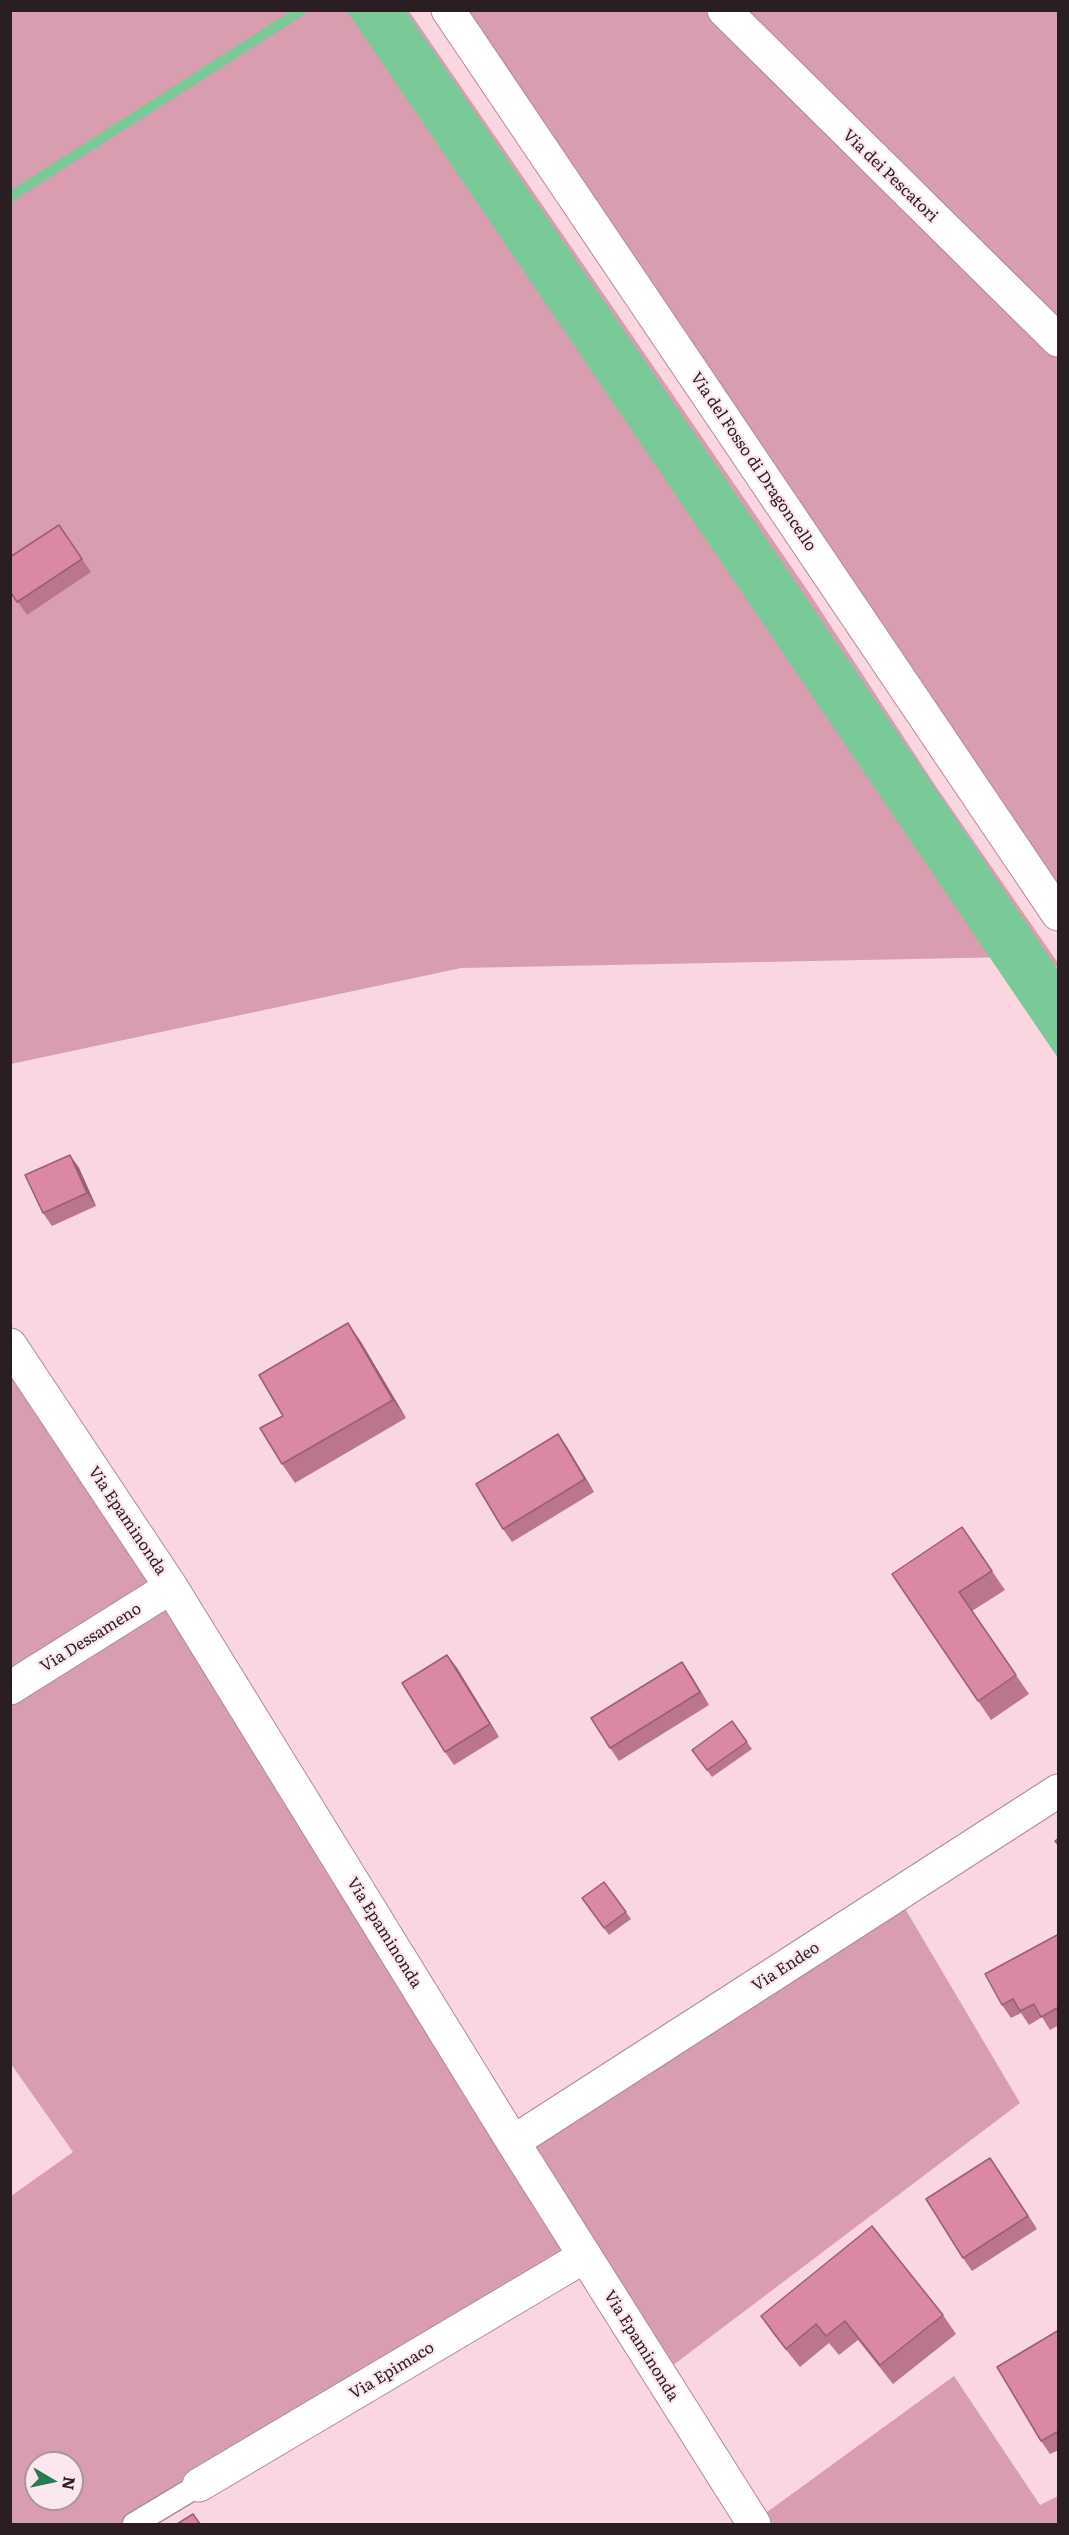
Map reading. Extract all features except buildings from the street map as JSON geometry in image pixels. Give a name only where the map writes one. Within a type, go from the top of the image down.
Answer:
[{"type":"street","name":"Via del Fosso di Dragoncello","points":[[448,10],[1059,914]]},
{"type":"street","name":"Via dei Pescatori","points":[[723,10],[1059,340]]},
{"type":"street","name":"Via Epaminonda","points":[[10,1345],[171,1587],[513,2142],[754,2524]]},
{"type":"street","name":"Via Dessameno","points":[[10,1688],[171,1587]]},
{"type":"street","name":"Via Endeo","points":[[513,2142],[1059,1791]]},
{"type":"street","name":"Via Epimaco","points":[[199,2485],[585,2256]]},
{"type":"lane","points":[[134,2524],[199,2485]]},
{"type":"shaded area","points":[[10,11],[409,11],[810,594],[935,785],[1058,963],[1058,967],[1013,957],[461,968],[11,1064]]},
{"type":"shaded area","points":[[347,11],[406,11],[761,531],[1058,970],[1058,1058]]},
{"type":"shaded area","points":[[449,11],[1058,11],[1058,913]]},
{"type":"shaded area","points":[[10,1345],[513,2142],[897,1895],[1020,2103],[660,2375],[585,2257],[134,2524],[11,2524],[11,2196],[73,2152],[11,2064]]},
{"type":"shaded area","points":[[954,2376],[1040,2505],[1058,2496],[1058,2524],[752,2523]]},
{"type":"waterway","points":[[10,197],[302,10]]}]
